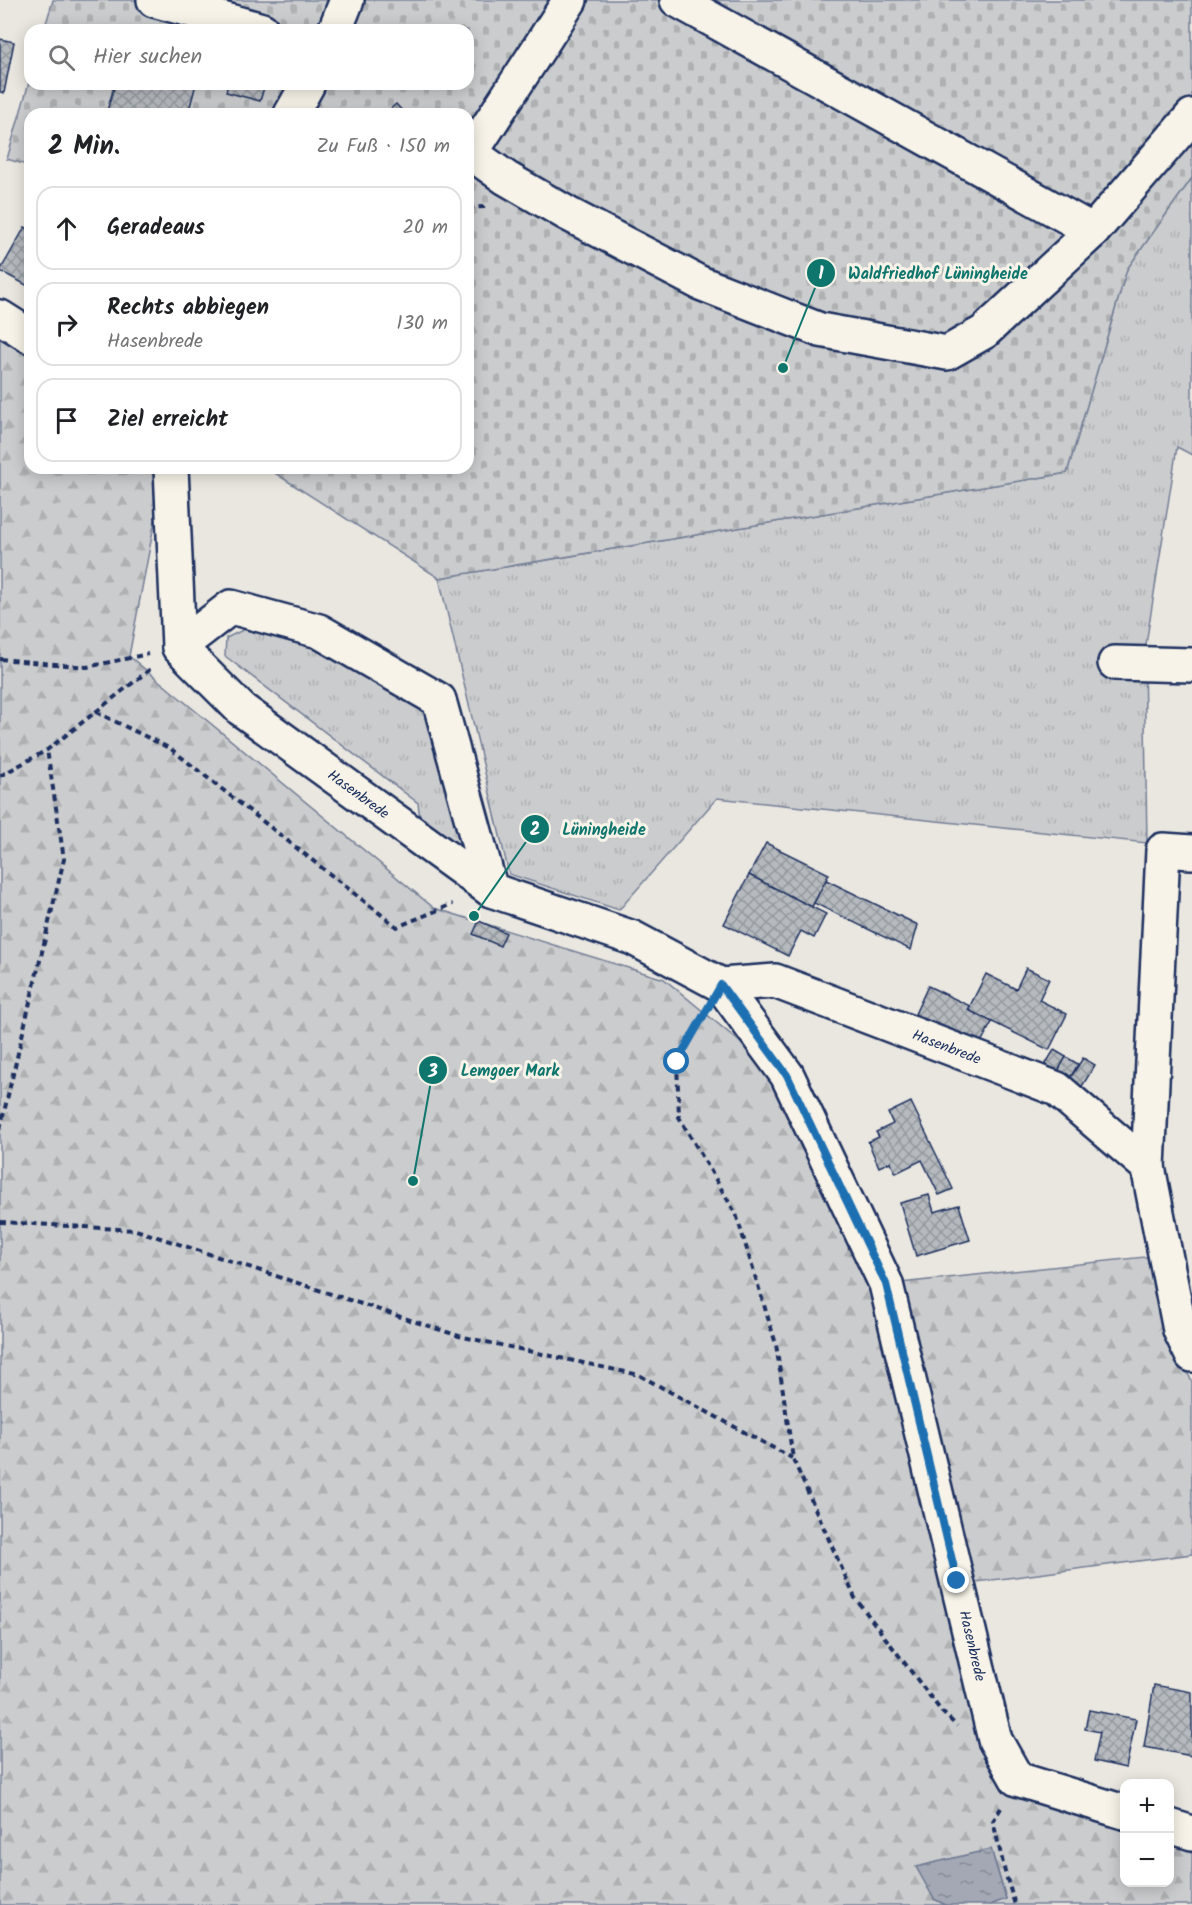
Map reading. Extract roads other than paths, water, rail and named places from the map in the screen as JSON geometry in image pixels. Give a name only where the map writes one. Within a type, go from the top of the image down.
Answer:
[{"type":"street","points":[[154,0],[240,24]]},
{"type":"street","points":[[337,24],[347,0]]},
{"type":"street","points":[[474,148],[570,0]]},
{"type":"street","points":[[677,0],[1093,231]]},
{"type":"street","points":[[294,108],[305,90]]},
{"type":"street","points":[[474,155],[506,178],[568,214],[700,282],[820,330],[947,352],[984,332],[1093,231],[1192,116]]},
{"type":"street","points":[[0,316],[24,332]]},
{"type":"street","points":[[171,474],[179,647]]},
{"type":"street","points":[[179,647],[231,607],[320,631],[439,700],[490,890]]},
{"type":"street","name":"Hasenbrede","points":[[179,647],[241,709],[490,890],[633,938],[721,985],[787,1075],[886,1284],[995,1740],[1017,1779],[1120,1810]]},
{"type":"street","points":[[1115,663],[1192,665]]},
{"type":"street","points":[[1192,852],[1163,850],[1148,1167],[1178,1248],[1180,1330],[1192,1355]]},
{"type":"street","name":"Hasenbrede","points":[[721,985],[775,981],[1057,1089],[1148,1167]]},
{"type":"street","points":[[1174,1827],[1192,1833]]},
{"type":"water","points":[[991,1849],[1006,1899],[990,1905],[946,1905],[934,1899],[916,1867]]},
{"type":"place","name":"Waldfriedhof Lüningheide","points":[[783,368]]},
{"type":"place","name":"Lüningheide","points":[[474,916]]},
{"type":"place","name":"Lemgoer Mark","points":[[413,1181]]}]
